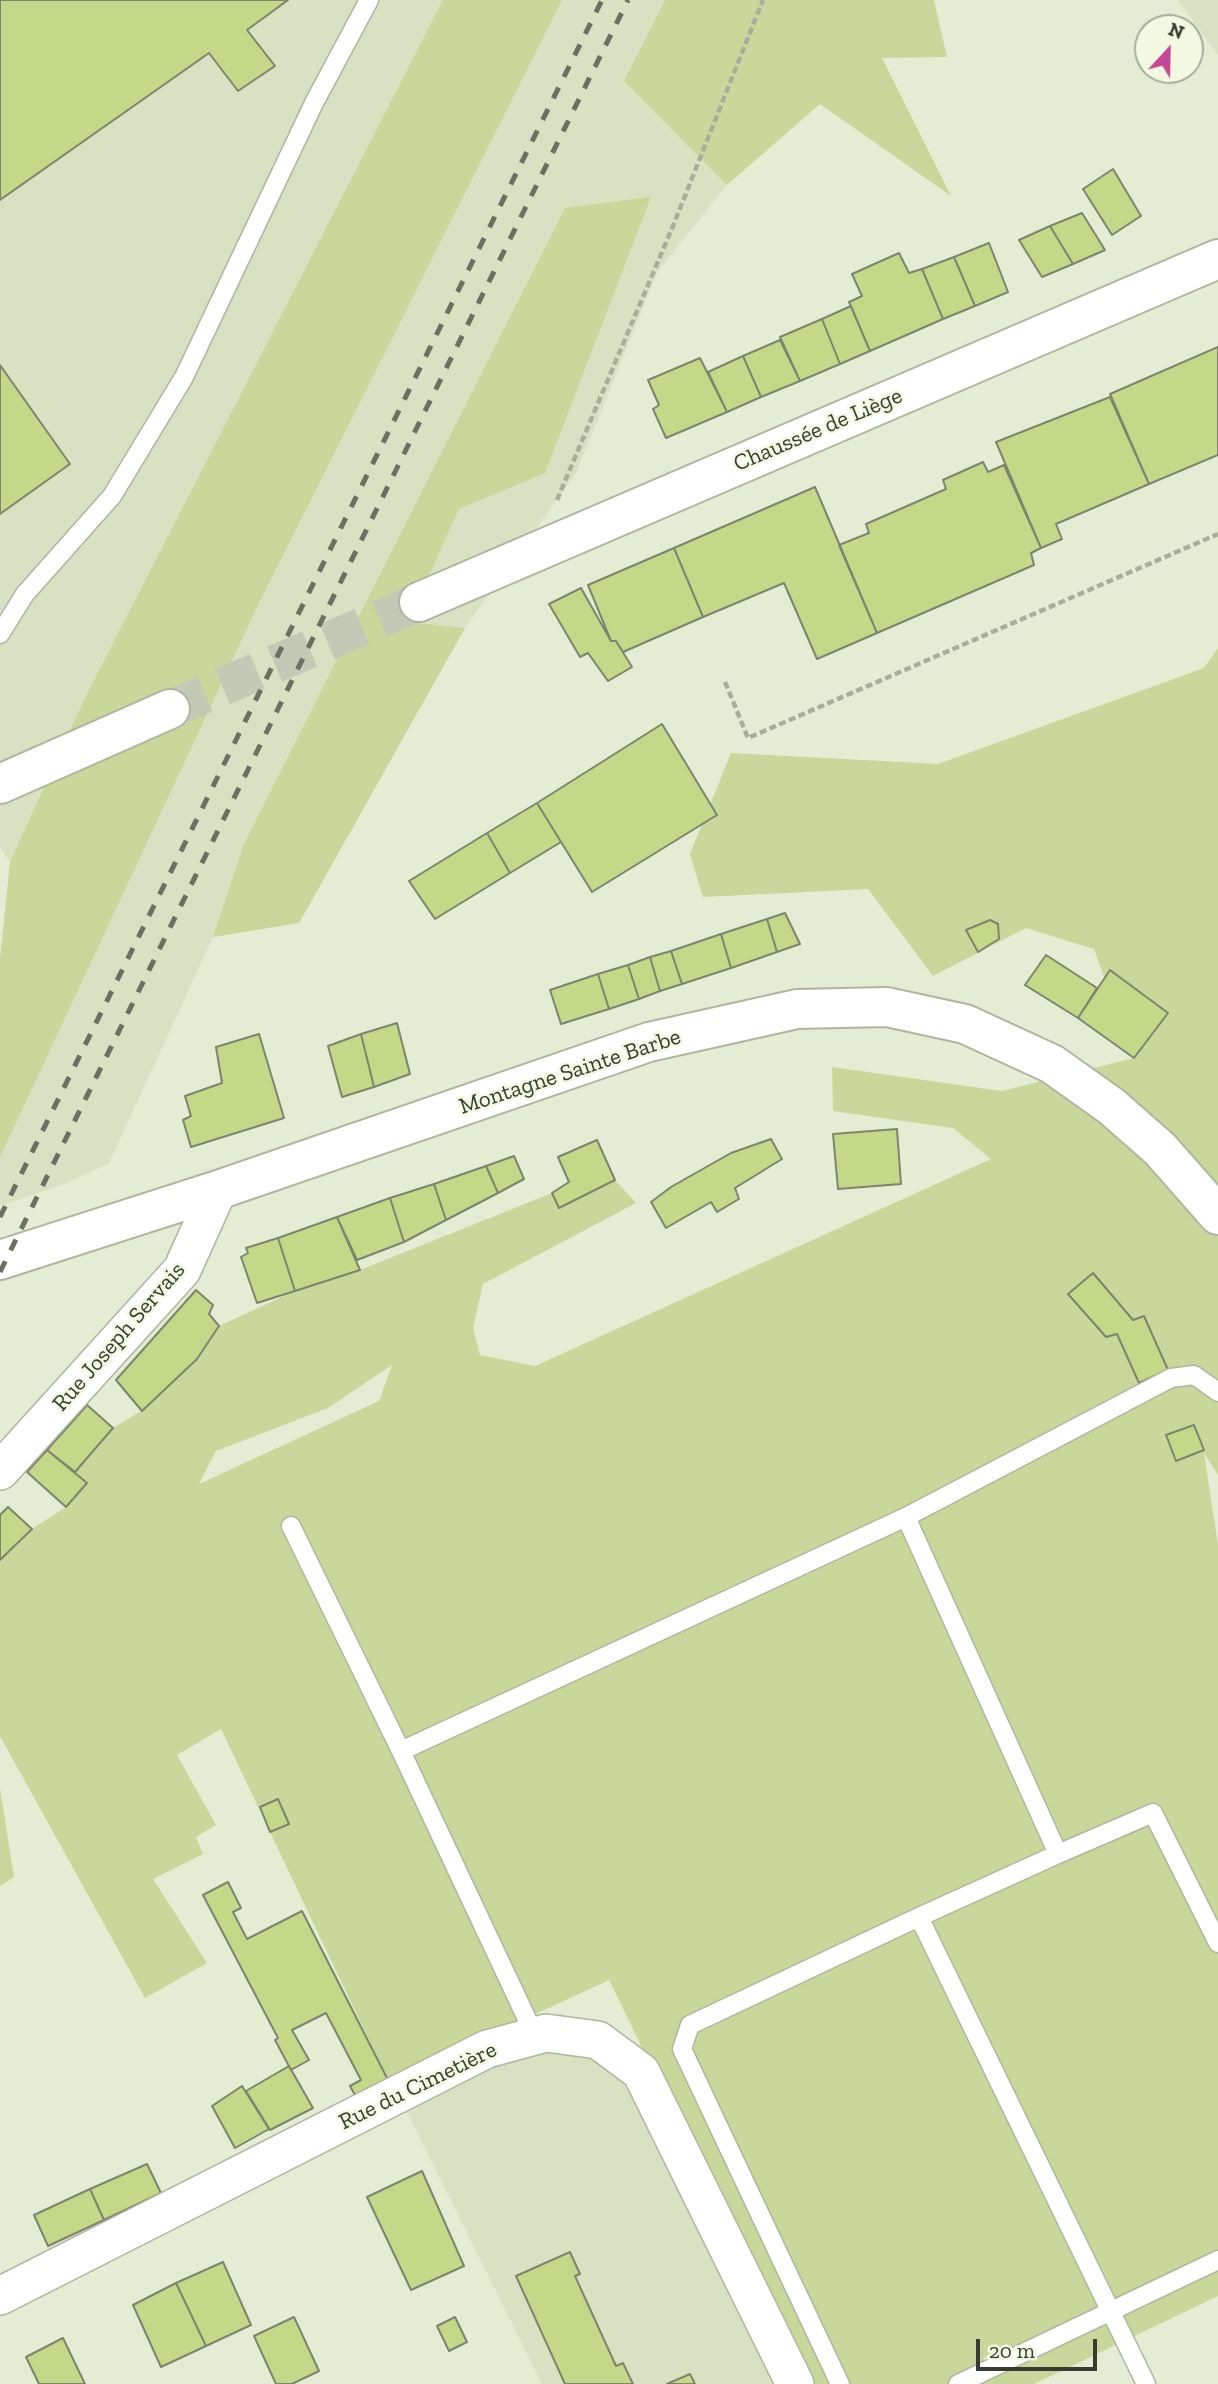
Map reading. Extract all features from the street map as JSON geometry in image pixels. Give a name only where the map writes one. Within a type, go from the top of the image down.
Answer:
[{"type":"main road","name":"Chaussée de Liège","points":[[419,602],[1218,259]]},
{"type":"main road","points":[[4,775],[170,709]]},
{"type":"main road","name":"Montagne Sainte Barbe","points":[[0,1260],[218,1190],[649,1042],[797,1010],[887,1007],[965,1024],[1052,1064],[1111,1106],[1160,1149],[1218,1215]]},
{"type":"street","name":"Rue Joseph Servais","points":[[0,1471],[182,1270],[218,1190]]},
{"type":"street","name":"Rue du Cimetière","points":[[0,2296],[487,2049],[546,2032],[597,2040],[641,2072],[795,2384]]},
{"type":"lane","points":[[0,634],[25,594],[112,496],[184,377],[314,103],[369,0]]},
{"type":"lane","points":[[401,1751],[906,1517],[1171,1378],[1194,1375],[1218,1392]]},
{"type":"lane","points":[[906,1517],[1058,1854]]},
{"type":"lane","points":[[291,1526],[401,1751],[535,2036]]},
{"type":"lane","points":[[839,2384],[681,2049],[690,2025],[919,1917],[1153,1813],[1218,1943]]},
{"type":"lane","points":[[919,1917],[1146,2384]]},
{"type":"lane","points":[[958,2384],[1218,2260]]},
{"type":"path","points":[[539,550],[572,458],[673,226],[763,0]]},
{"type":"path","points":[[725,682],[748,738],[1218,534]]},
{"type":"shaded area","points":[[0,0],[812,0],[727,185],[658,271],[576,473],[465,628],[299,923],[213,937],[109,1163],[64,1184],[0,1206],[0,960],[10,862],[0,847]]},
{"type":"shaded area","points":[[1178,0],[1218,0],[1218,55],[1204,36],[1204,14],[1188,14]]},
{"type":"shaded area","points":[[547,2042],[594,2049],[634,2079],[785,2384],[542,2384],[402,2102]]},
{"type":"green space","points":[[443,0],[562,0],[258,605],[0,1157],[0,960],[10,862],[85,698]]},
{"type":"green space","points":[[665,0],[934,0],[947,57],[882,58],[951,196],[820,104],[727,185],[624,81]]},
{"type":"green space","points":[[651,197],[545,473],[459,509],[408,622],[465,628],[299,923],[213,937],[244,844],[565,208]]},
{"type":"green space","points":[[1218,648],[1218,1475],[1204,1453],[1218,1545],[1218,2296],[1034,2384],[806,2384],[609,1980],[389,2082],[221,1729],[177,1755],[216,1825],[196,1837],[203,1854],[153,1879],[207,1963],[145,1998],[0,1736],[0,1560],[32,1529],[66,1507],[87,1484],[75,1472],[113,1428],[141,1411],[196,1359],[219,1326],[295,1291],[360,1270],[552,1193],[559,1208],[615,1180],[636,1203],[483,1284],[473,1328],[480,1355],[535,1366],[991,1159],[953,1128],[833,1111],[832,1067],[1002,1091],[1134,1058],[1094,949],[1026,928],[933,976],[868,889],[703,897],[690,854],[731,753],[938,764],[1204,668]],"holes":[[[392,1365],[379,1401],[199,1484],[216,1451],[328,1408]]]},
{"type":"green space","points":[[0,1788],[14,1877],[0,1886]]},
{"type":"building","points":[[0,0],[288,0],[247,30],[275,66],[238,91],[209,53],[0,200]]},
{"type":"building","points":[[1113,169],[1141,216],[1112,235],[1083,189]]},
{"type":"building","points":[[1082,213],[1105,250],[1073,264],[1050,226]]},
{"type":"building","points":[[1050,226],[1073,264],[1042,277],[1019,240]]},
{"type":"building","points":[[989,243],[1008,292],[975,306],[954,257]]},
{"type":"building","points":[[899,253],[909,273],[922,269],[943,319],[870,351],[849,302],[862,296],[852,274]]},
{"type":"building","points":[[954,257],[975,306],[943,319],[922,269]]},
{"type":"building","points":[[851,306],[870,351],[840,364],[822,319]]},
{"type":"building","points":[[822,319],[840,364],[800,381],[780,337]]},
{"type":"building","points":[[780,340],[800,381],[761,397],[743,356]]},
{"type":"building","points":[[1218,347],[1218,455],[1149,484],[1110,394]]},
{"type":"building","points":[[743,356],[761,397],[727,412],[708,372]]},
{"type":"building","points":[[700,358],[727,412],[666,438],[653,409],[659,405],[648,380]]},
{"type":"building","points":[[0,365],[70,464],[0,514]]},
{"type":"building","points":[[1110,397],[1149,484],[1056,524],[1062,539],[1041,548],[996,442]]},
{"type":"building","points":[[983,462],[988,472],[1004,465],[1041,548],[1031,553],[1034,565],[877,633],[839,545],[869,533],[866,524],[946,489],[943,480]]},
{"type":"building","points":[[815,487],[877,633],[817,659],[784,583],[703,617],[674,548]]},
{"type":"building","points":[[674,548],[703,617],[623,652],[616,641],[611,641],[588,585]]},
{"type":"building","points":[[581,588],[611,641],[616,641],[632,667],[608,681],[588,653],[580,657],[549,604]]},
{"type":"building","points":[[662,724],[717,815],[592,892],[537,803]]},
{"type":"building","points":[[537,803],[561,842],[510,873],[487,833]]},
{"type":"building","points":[[487,833],[510,873],[435,919],[409,881]]},
{"type":"building","points":[[785,913],[800,944],[777,952],[767,919]]},
{"type":"building","points":[[767,919],[777,952],[731,968],[721,934]]},
{"type":"building","points":[[990,920],[998,924],[999,939],[978,952],[966,930]]},
{"type":"building","points":[[721,934],[731,968],[682,984],[671,951]]},
{"type":"building","points":[[671,951],[682,984],[660,991],[650,957]]},
{"type":"building","points":[[1046,955],[1097,988],[1078,1018],[1025,985]]},
{"type":"building","points":[[650,957],[660,991],[639,999],[628,965]]},
{"type":"building","points":[[628,965],[639,999],[609,1009],[598,974]]},
{"type":"building","points":[[1110,970],[1168,1013],[1134,1058],[1078,1018]]},
{"type":"building","points":[[598,974],[609,1009],[561,1024],[550,990]]},
{"type":"building","points":[[397,1023],[410,1074],[374,1087],[361,1034]]},
{"type":"building","points":[[259,1034],[284,1118],[191,1147],[183,1120],[191,1116],[185,1096],[222,1083],[216,1047]]},
{"type":"building","points":[[361,1034],[374,1087],[342,1097],[328,1046]]},
{"type":"building","points":[[897,1129],[901,1184],[838,1189],[833,1134]]},
{"type":"building","points":[[771,1139],[782,1159],[735,1188],[739,1199],[717,1212],[711,1202],[666,1228],[651,1202],[671,1187],[731,1153]]},
{"type":"building","points":[[597,1140],[615,1180],[559,1208],[552,1193],[569,1182],[558,1157]]},
{"type":"building","points":[[514,1156],[524,1179],[498,1193],[486,1166]]},
{"type":"building","points":[[486,1166],[498,1193],[446,1220],[434,1184]]},
{"type":"building","points":[[434,1184],[446,1220],[404,1242],[390,1198]]},
{"type":"building","points":[[390,1198],[404,1242],[357,1260],[337,1217]]},
{"type":"building","points":[[337,1217],[360,1270],[295,1291],[278,1238]]},
{"type":"building","points":[[278,1238],[295,1291],[257,1303],[241,1257],[248,1253],[246,1248]]},
{"type":"building","points":[[1093,1273],[1133,1320],[1144,1316],[1168,1370],[1139,1383],[1117,1334],[1106,1337],[1068,1294]]},
{"type":"building","points":[[196,1290],[213,1305],[209,1314],[219,1326],[197,1359],[142,1411],[116,1380]]},
{"type":"building","points":[[87,1405],[113,1428],[75,1472],[47,1450]]},
{"type":"building","points":[[1194,1425],[1204,1450],[1176,1461],[1166,1435]]},
{"type":"building","points":[[47,1450],[87,1483],[66,1507],[27,1472]]},
{"type":"building","points":[[8,1507],[32,1529],[0,1560],[0,1515]]},
{"type":"building","points":[[278,1799],[289,1824],[270,1832],[260,1807]]},
{"type":"building","points":[[228,1882],[241,1908],[233,1912],[247,1939],[302,1911],[389,2082],[356,2097],[350,2086],[361,2080],[326,2013],[292,2030],[309,2060],[291,2070],[275,2040],[278,2038],[203,1895]]},
{"type":"building","points":[[289,2066],[313,2108],[270,2130],[246,2091]]},
{"type":"building","points":[[242,2086],[269,2129],[235,2148],[212,2106]]},
{"type":"building","points":[[147,2164],[161,2193],[104,2220],[90,2189]]},
{"type":"building","points":[[422,2171],[464,2266],[411,2290],[367,2197]]},
{"type":"building","points":[[90,2189],[104,2220],[48,2246],[34,2215]]},
{"type":"building","points":[[570,2252],[580,2274],[575,2276],[616,2366],[623,2363],[633,2384],[565,2384],[516,2276]]},
{"type":"building","points":[[223,2262],[251,2325],[206,2346],[176,2283]]},
{"type":"building","points":[[176,2283],[206,2346],[161,2367],[133,2305]]},
{"type":"building","points":[[294,2317],[319,2371],[292,2384],[276,2384],[254,2336]]},
{"type":"building","points":[[455,2317],[467,2342],[449,2351],[437,2326]]},
{"type":"building","points":[[63,2338],[85,2384],[39,2384],[26,2357]]},
{"type":"building","points":[[690,2374],[695,2384],[667,2384]]},
{"type":"tunnel","points":[[170,709],[419,602]]},
{"type":"railway","points":[[0,1217],[602,0]]},
{"type":"railway","points":[[0,1272],[628,0]]}]
